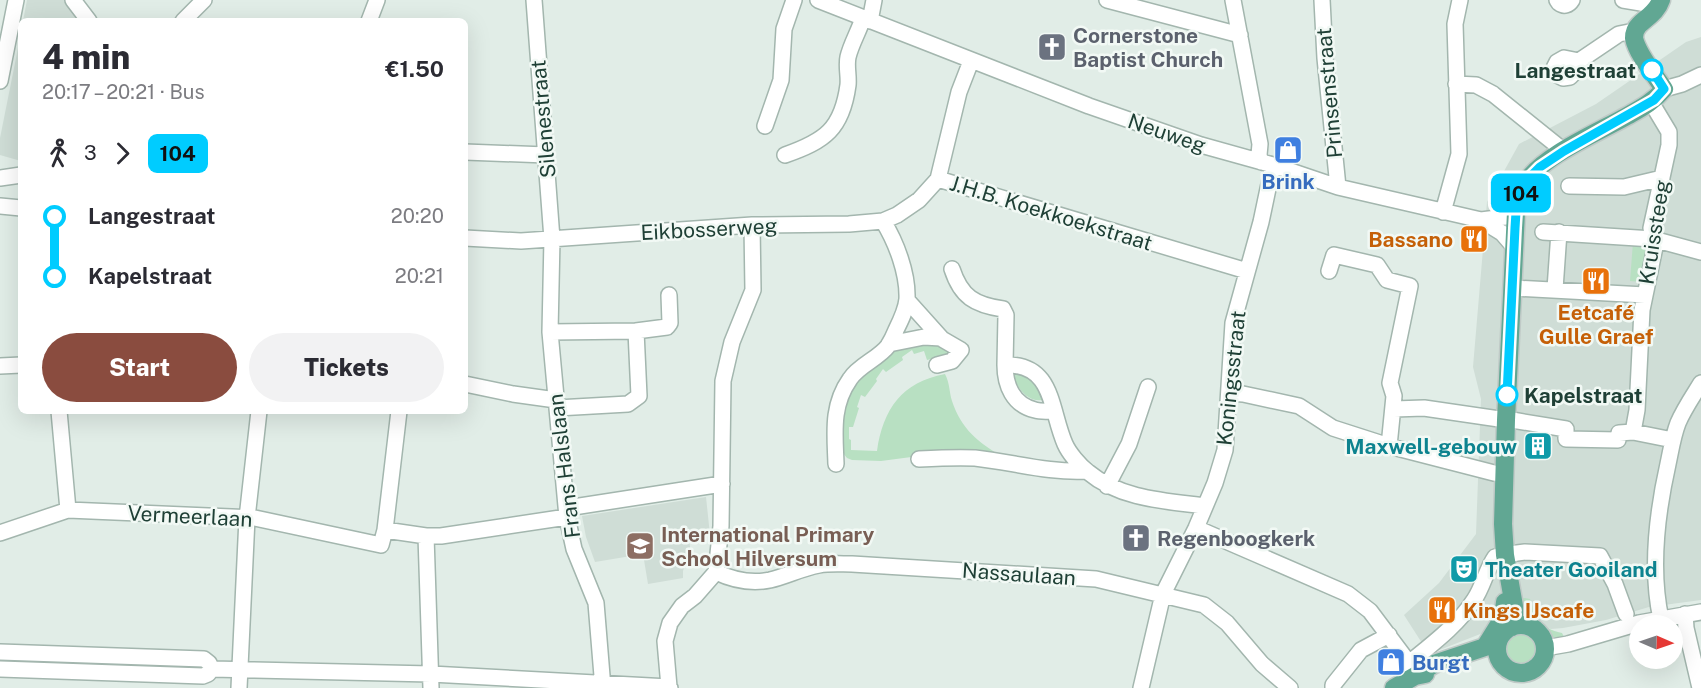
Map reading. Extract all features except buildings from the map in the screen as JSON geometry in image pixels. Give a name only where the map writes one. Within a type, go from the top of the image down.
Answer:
[{"type":"main road","points":[[1394,688],[1412,670],[1487,645],[1504,616],[1504,474],[1516,288],[1514,247],[1516,212],[1523,187],[1546,162],[1651,102],[1664,89],[1640,51],[1634,31],[1660,3]]},
{"type":"main road","points":[[1505,555],[1514,599],[1515,613],[1512,627]]},
{"type":"main road","points":[[1521,625],[1534,629],[1541,636],[1545,648],[1543,660],[1527,680],[1504,666],[1498,657],[1497,650],[1500,636],[1512,627],[1521,625]]},
{"type":"main road","points":[[1412,670],[1481,659],[1497,650]]},
{"type":"street","points":[[0,81],[16,0]]},
{"type":"street","points":[[73,0],[87,18]]},
{"type":"street","points":[[186,18],[204,0]]},
{"type":"street","points":[[370,18],[377,0]]},
{"type":"street","name":"Silenestraat","points":[[534,0],[552,239]]},
{"type":"street","points":[[765,126],[781,80],[784,29],[794,0]]},
{"type":"street","name":"Neuweg","points":[[818,0],[1131,122],[1338,187],[1480,220],[1502,233],[1514,247]]},
{"type":"street","points":[[785,155],[810,146],[831,131],[844,111],[849,82],[848,57],[867,20],[873,0]]},
{"type":"street","points":[[1107,0],[1240,35]]},
{"type":"street","name":"Koningsstraat","points":[[1141,688],[1163,594],[1196,528],[1215,483],[1225,450],[1233,323],[1261,222],[1267,163],[1259,155],[1260,144],[1233,0]]},
{"type":"street","name":"Prinsenstraat","points":[[1322,0],[1325,58],[1338,187]]},
{"type":"street","points":[[1443,212],[1459,154],[1455,24],[1460,0]]},
{"type":"street","points":[[1557,0],[1564,5],[1569,4],[1572,0]]},
{"type":"street","points":[[1623,0],[1660,3]]},
{"type":"street","points":[[1579,61],[1619,34],[1634,31]]},
{"type":"street","name":"J.H.B. Koekkoekstraat","points":[[971,61],[959,92],[938,179],[1247,271]]},
{"type":"street","points":[[1664,89],[1701,75]]},
{"type":"street","points":[[1456,84],[1476,84],[1494,94],[1564,151]]},
{"type":"street","name":"Kruissteeg","points":[[1633,432],[1637,410],[1642,310],[1655,247],[1651,228],[1669,145],[1669,132],[1651,102]]},
{"type":"street","points":[[468,152],[546,155]]},
{"type":"street","points":[[0,178],[18,175]]},
{"type":"street","points":[[1569,186],[1624,187],[1662,178]]},
{"type":"street","name":"Eikbosserweg","points":[[468,238],[521,241],[753,225],[849,224],[883,221],[920,200],[938,179]]},
{"type":"street","points":[[0,207],[18,208]]},
{"type":"street","name":"Neuweg","points":[[1480,220],[1505,217],[1516,212]]},
{"type":"street","points":[[836,464],[834,423],[839,399],[850,377],[888,347],[902,318],[907,300],[900,257],[892,235],[883,221]]},
{"type":"street","points":[[212,669],[431,681],[670,687],[665,641],[670,623],[682,606],[695,596],[716,572],[721,526],[723,381],[732,342],[753,290],[753,225]]},
{"type":"street","points":[[1543,232],[1653,239],[1701,252]]},
{"type":"street","points":[[1555,289],[1559,232]]},
{"type":"street","name":"Frans Halslaan","points":[[552,239],[550,332],[567,513],[574,549],[596,603],[603,686]]},
{"type":"street","points":[[1329,272],[1334,255],[1377,265],[1387,280],[1410,286],[1390,383],[1394,396],[1394,409],[1389,446]]},
{"type":"street","points":[[952,269],[956,283],[969,298],[986,306],[1004,309],[1006,315],[1005,378],[1011,393],[1021,405],[1035,410],[1054,411]]},
{"type":"street","points":[[1516,288],[1645,295]]},
{"type":"street","points":[[550,332],[636,332],[667,327],[670,323],[669,295]]},
{"type":"street","points":[[907,300],[941,338],[961,350],[952,361],[937,365]]},
{"type":"street","points":[[468,385],[556,404],[628,404],[639,396],[636,332]]},
{"type":"street","points":[[889,344],[924,337],[941,338]]},
{"type":"street","points":[[1005,365],[1016,364],[1030,368],[1042,380],[1051,397],[1065,445],[1086,471],[1107,486],[1125,494],[1205,506]]},
{"type":"street","points":[[0,366],[18,365]]},
{"type":"street","points":[[1660,615],[1656,587],[1661,493],[1673,440],[1684,410],[1701,383]]},
{"type":"street","points":[[1107,486],[1129,444],[1148,387]]},
{"type":"street","points":[[1229,393],[1299,406],[1333,428],[1389,446],[1504,474]]},
{"type":"street","points":[[1394,409],[1424,408],[1566,429],[1566,439],[1618,440],[1619,433],[1633,432],[1673,440]]},
{"type":"street","points":[[59,414],[68,510]]},
{"type":"street","points":[[239,688],[247,518],[259,414]]},
{"type":"street","points":[[383,537],[399,414]]},
{"type":"street","points":[[919,459],[974,458],[1046,469],[1086,471]]},
{"type":"street","name":"Vermeerlaan","points":[[0,533],[68,510],[264,519],[383,537],[441,536],[722,484]]},
{"type":"street","points":[[1196,528],[1343,591],[1370,611],[1412,670],[1440,636],[1466,611],[1480,589],[1495,557],[1525,552],[1600,556],[1615,584],[1626,614]]},
{"type":"street","points":[[426,536],[431,681]]},
{"type":"street","name":"Nassaulaan","points":[[716,572],[733,580],[752,582],[770,580],[821,564],[852,564],[1096,579],[1204,605],[1227,623],[1262,664],[1290,688]]},
{"type":"street","points":[[1680,615],[1701,612]]},
{"type":"street","points":[[1685,614],[1686,628],[1700,688]]},
{"type":"street","points":[[1545,648],[1568,644],[1629,626]]},
{"type":"street","points":[[1334,688],[1333,686],[1361,650],[1386,631]]},
{"type":"street","points":[[0,652],[204,659],[212,669]]},
{"type":"street","points":[[0,669],[203,676],[212,669]]},
{"type":"shaded area","points":[[27,0],[65,0],[79,18],[24,18]]},
{"type":"shaded area","points":[[1701,37],[1701,600],[1649,607],[1606,620],[1563,628],[1551,629],[1526,623],[1506,624],[1429,654],[1404,615],[1439,583],[1476,534],[1481,399],[1473,367],[1487,202],[1519,144],[1596,104],[1686,42]]},
{"type":"shaded area","points":[[18,48],[18,160],[0,155],[0,138]]},
{"type":"shaded area","name":"International Primary School Hilversum","points":[[706,497],[710,535],[689,539],[692,562],[685,565],[683,578],[648,584],[643,554],[595,562],[586,537],[582,516]]},
{"type":"green space","points":[[1633,242],[1648,244],[1642,282],[1630,281]]},
{"type":"green space","points":[[905,343],[949,345],[950,351],[944,356],[927,360],[924,351],[914,354],[912,350],[902,357],[903,360],[886,372],[883,369],[865,397],[861,395],[853,427],[849,427],[851,450],[877,451],[884,422],[897,400],[917,384],[945,374],[960,420],[979,441],[1003,457],[919,456],[881,461],[847,458],[843,453],[839,430],[845,397],[860,372]]},
{"type":"green space","points":[[1012,373],[1028,374],[1047,399],[1029,398],[1017,385]]},
{"type":"green space","points":[[1517,599],[1530,599],[1540,622],[1562,633],[1564,637],[1552,637],[1523,619]]},
{"type":"green space","points":[[1521,631],[1533,637],[1539,649],[1533,661],[1521,667],[1509,661],[1503,649],[1509,637]]},
{"type":"bus line","name":"104","points":[[1507,395],[1516,212],[1523,187],[1530,177],[1551,158],[1654,100],[1664,89],[1652,70]]},
{"type":"place","name":"Cornerstone Baptist Church","points":[[1052,47]]},
{"type":"place","name":"Langestraat","points":[[1652,70]]},
{"type":"place","name":"Brink","points":[[1288,150]]},
{"type":"place","name":"Bassano","points":[[1474,239]]},
{"type":"place","name":"Eetcafé Gulle Graef","points":[[1596,281]]},
{"type":"place","name":"Kapelstraat","points":[[1507,395]]},
{"type":"place","name":"Maxwell-gebouw","points":[[1538,446]]},
{"type":"place","name":"Regenboogkerk","points":[[1136,538]]},
{"type":"place","name":"International Primary School Hilversum","points":[[640,546]]},
{"type":"place","name":"Theater Gooiland","points":[[1464,569]]},
{"type":"place","name":"Kings IJscafe","points":[[1442,610]]},
{"type":"place","name":"Burgt","points":[[1391,662]]}]
